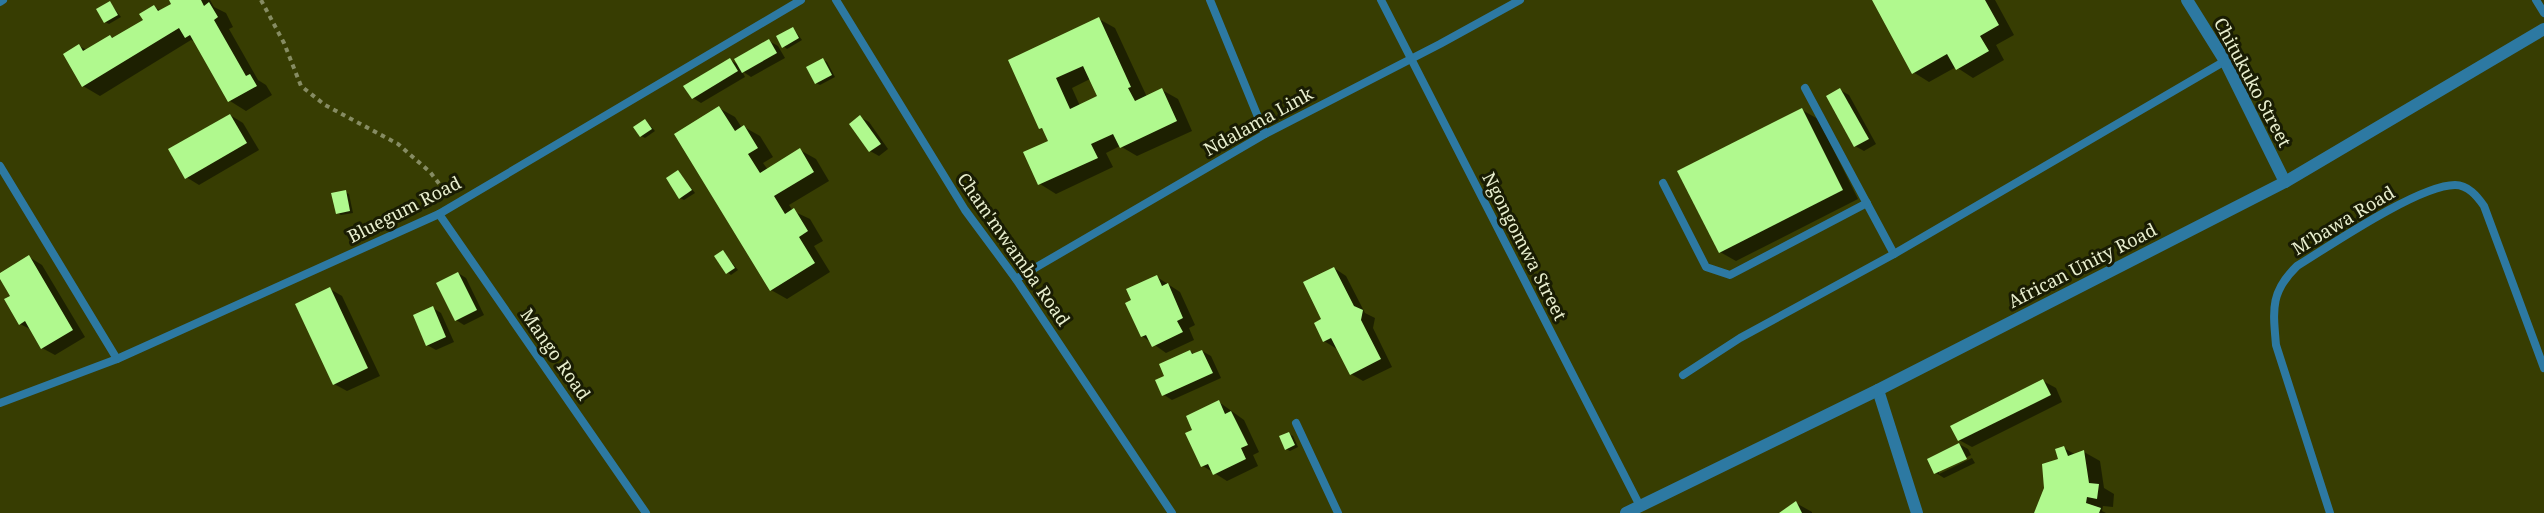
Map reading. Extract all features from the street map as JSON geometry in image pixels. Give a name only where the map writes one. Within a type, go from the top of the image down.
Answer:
[{"type":"street","name":"Chitukuko Street","points":[[2187,0],[2225,62],[2285,182]]},
{"type":"street","name":"African Unity Road","points":[[1626,513],[1642,509],[2285,182],[2544,29]]},
{"type":"street","points":[[1878,390],[1917,513]]},
{"type":"lane","name":"Bluegum Road","points":[[0,403],[117,359],[439,214],[801,0]]},
{"type":"lane","name":"Cham'mwamba Road","points":[[836,0],[965,210],[1016,279],[1172,513]]},
{"type":"lane","points":[[1210,0],[1265,134]]},
{"type":"lane","name":"Ngongomwa Street","points":[[1381,0],[1642,509]]},
{"type":"lane","name":"Ndalama Link","points":[[1016,279],[1265,134],[1520,0]]},
{"type":"lane","points":[[2536,0],[2544,14]]},
{"type":"lane","points":[[1683,375],[1740,338],[1894,254],[2225,62]]},
{"type":"lane","points":[[1804,88],[1894,254]]},
{"type":"lane","points":[[0,166],[117,359]]},
{"type":"lane","points":[[1663,183],[1706,267],[1730,275],[1867,203]]},
{"type":"lane","name":"M'bawa Road","points":[[2330,513],[2276,345],[2274,319],[2276,297],[2283,279],[2297,266],[2415,196],[2438,188],[2457,185],[2473,192],[2484,206],[2544,368]]},
{"type":"lane","name":"Mango Road","points":[[439,214],[646,513]]},
{"type":"lane","points":[[1296,423],[1338,513]]},
{"type":"path","points":[[261,0],[284,43],[301,86],[325,105],[398,144],[430,171],[455,203]]},
{"type":"shaded area","points":[[0,0],[2544,0],[2544,513],[0,513]]},
{"type":"building","points":[[169,0],[201,0],[204,6],[209,2],[218,17],[214,20],[246,76],[250,74],[257,86],[228,102],[190,35],[185,38],[179,28],[82,87],[63,54],[79,44],[83,51],[110,35],[112,38],[143,20],[139,14],[154,5],[158,11],[171,4]]},
{"type":"building","points":[[1872,0],[1985,0],[1999,25],[1980,36],[1989,51],[1956,70],[1947,54],[1912,74]]},
{"type":"building","points":[[110,1],[118,15],[104,23],[96,9]]},
{"type":"building","points":[[1099,17],[1131,87],[1128,88],[1135,101],[1162,88],[1177,121],[1120,148],[1113,134],[1091,144],[1098,158],[1038,185],[1023,152],[1048,141],[1042,128],[1039,129],[1008,60]],"holes":[[[1083,66],[1097,96],[1070,109],[1056,78]]]},
{"type":"building","points":[[793,27],[799,38],[782,48],[776,36]]},
{"type":"building","points":[[769,39],[777,53],[742,73],[734,59]]},
{"type":"building","points":[[730,58],[738,71],[692,99],[683,86]]},
{"type":"building","points":[[823,58],[832,75],[815,84],[806,67]]},
{"type":"building","points":[[1840,88],[1869,139],[1854,147],[1826,96]]},
{"type":"building","points":[[719,106],[735,131],[744,125],[758,148],[748,154],[760,173],[800,148],[814,172],[774,196],[785,214],[794,208],[808,231],[799,237],[815,263],[770,291],[674,134]]},
{"type":"building","points":[[1802,108],[1843,190],[1719,253],[1677,171]]},
{"type":"building","points":[[230,114],[247,143],[185,179],[168,149]]},
{"type":"building","points":[[860,115],[881,144],[869,152],[849,124]]},
{"type":"building","points":[[645,119],[652,129],[640,137],[633,127]]},
{"type":"building","points":[[678,170],[692,190],[679,199],[666,178]]},
{"type":"building","points":[[346,190],[350,211],[336,214],[331,193]]},
{"type":"building","points":[[723,250],[735,268],[726,274],[714,256]]},
{"type":"building","points":[[29,255],[73,330],[41,349],[25,321],[19,325],[4,299],[10,296],[0,279],[0,273]]},
{"type":"building","points":[[1334,267],[1354,306],[1363,310],[1361,320],[1381,359],[1350,375],[1331,338],[1323,342],[1314,323],[1321,319],[1303,282]]},
{"type":"building","points":[[458,272],[477,310],[455,321],[436,283]]},
{"type":"building","points":[[1157,275],[1162,286],[1168,283],[1183,318],[1177,321],[1183,332],[1152,347],[1146,335],[1141,337],[1125,303],[1131,300],[1126,289]]},
{"type":"building","points":[[330,287],[368,368],[333,385],[295,304]]},
{"type":"building","points":[[433,306],[446,337],[426,346],[413,315]]},
{"type":"building","points":[[1190,350],[1192,354],[1202,350],[1213,373],[1162,396],[1155,380],[1164,376],[1159,364]]},
{"type":"building","points":[[2043,379],[2051,395],[1958,441],[1950,426]]},
{"type":"building","points":[[1219,400],[1225,414],[1231,411],[1248,445],[1241,448],[1246,459],[1213,475],[1208,464],[1201,467],[1185,433],[1192,430],[1186,416]]},
{"type":"building","points":[[1289,432],[1295,445],[1285,450],[1279,436]]},
{"type":"building","points":[[1959,443],[1967,459],[1934,474],[1927,459]]},
{"type":"building","points":[[2064,446],[2068,456],[2084,450],[2089,483],[2099,484],[2097,499],[2087,497],[2086,503],[2101,508],[2099,513],[2034,513],[2044,488],[2042,464],[2058,459],[2055,449]]},
{"type":"building","points":[[1796,501],[1802,513],[1779,513]]}]
